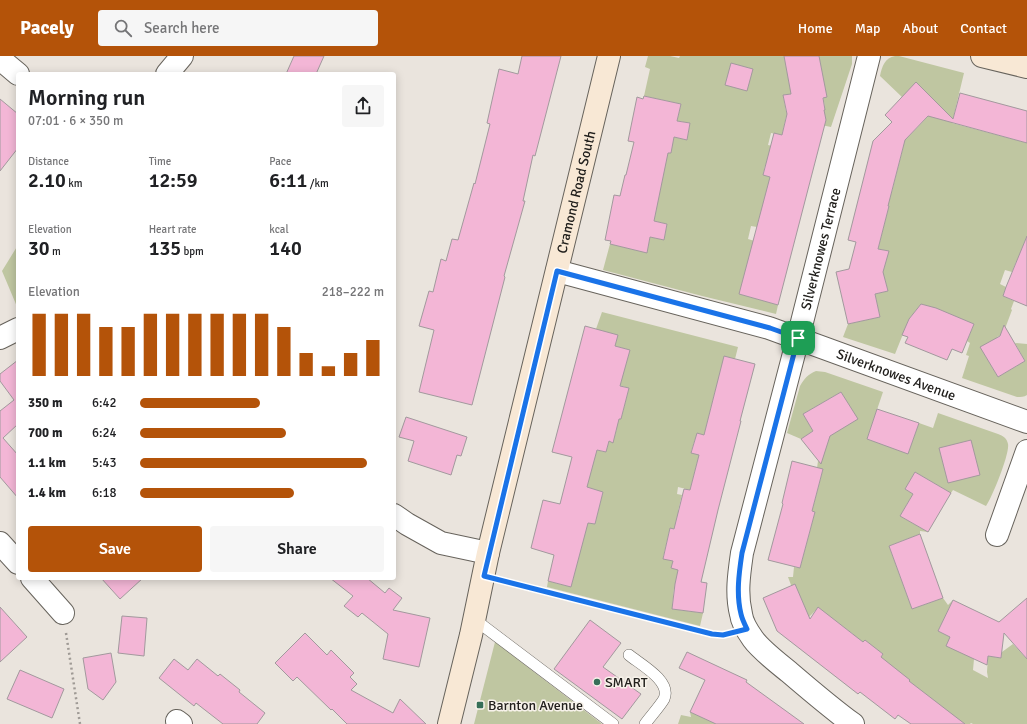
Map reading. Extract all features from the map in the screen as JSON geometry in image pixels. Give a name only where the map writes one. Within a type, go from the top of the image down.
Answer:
[{"type":"street","points":[[169,72],[182,56]]},
{"type":"street","name":"Cramond Road South","points":[[449,724],[471,635],[488,553],[609,56]]},
{"type":"street","name":"Silverknowes Terrace","points":[[853,724],[772,658],[753,640],[741,616],[738,598],[742,553],[869,56]]},
{"type":"street","points":[[982,56],[1027,67]]},
{"type":"street","points":[[0,59],[16,72]]},
{"type":"street","name":"Silverknowes Avenue","points":[[557,271],[770,328],[1027,422]]},
{"type":"street","points":[[0,338],[16,330]]},
{"type":"street","points":[[997,535],[1027,451]]},
{"type":"street","points":[[396,516],[441,543],[488,553]]},
{"type":"street","points":[[0,543],[16,561]]},
{"type":"street","points":[[34,580],[63,613]]},
{"type":"lane","points":[[474,619],[614,724]]},
{"type":"lane","points":[[629,655],[658,677],[664,690],[664,698],[645,724]]},
{"type":"path","points":[[484,576],[712,634],[723,635],[747,629]]},
{"type":"path","points":[[63,613],[80,724]]},
{"type":"green space","points":[[648,56],[670,56],[679,58],[680,56],[800,56],[791,94],[783,95],[786,111],[797,109],[825,110],[819,56],[852,56],[852,64],[831,127],[786,117],[782,135],[771,133],[768,145],[777,147],[772,168],[765,166],[763,175],[778,179],[757,227],[751,226],[748,239],[761,243],[740,294],[778,305],[776,314],[603,270],[610,244],[647,252],[650,237],[664,240],[667,224],[654,221],[633,145],[670,153],[674,137],[687,140],[690,123],[677,121],[681,104],[644,96],[650,69],[645,67]]},
{"type":"green space","points":[[895,56],[964,73],[952,123],[1027,143],[1027,266],[1016,262],[1012,272],[1005,270],[1000,284],[1006,287],[1003,296],[1014,301],[1012,310],[1003,334],[997,337],[1002,345],[985,355],[998,377],[1025,361],[1015,343],[1027,344],[1027,395],[1025,396],[1017,397],[962,378],[969,356],[966,355],[970,343],[967,341],[974,324],[921,304],[909,319],[895,354],[843,337],[848,324],[880,317],[875,294],[888,291],[885,280],[872,282],[888,251],[878,249],[889,206],[884,205],[892,191],[903,148],[890,144],[908,137],[939,105],[902,97],[880,76],[884,63]]},
{"type":"green space","points":[[16,248],[16,304],[2,271]]},
{"type":"green space","points":[[602,312],[738,347],[735,359],[724,357],[704,435],[697,433],[691,452],[699,455],[690,490],[678,487],[677,494],[682,495],[678,511],[685,512],[681,530],[670,528],[663,558],[673,561],[671,568],[678,570],[681,589],[674,588],[672,609],[703,613],[700,626],[547,587],[548,581],[571,587],[581,547],[572,519],[595,524],[603,492],[580,486],[590,449],[606,452],[609,441],[613,442],[617,428],[597,423],[599,413],[621,419],[629,388],[607,382],[624,370],[630,350],[615,346],[596,329]]},
{"type":"green space","points":[[816,371],[825,372],[883,392],[867,439],[908,453],[919,423],[933,428],[938,413],[998,434],[1007,440],[1008,449],[1004,465],[986,506],[953,490],[951,493],[915,472],[905,489],[913,494],[900,516],[928,532],[920,531],[920,534],[889,546],[912,609],[943,598],[948,605],[953,600],[938,631],[975,648],[973,670],[988,678],[988,656],[1001,658],[1002,652],[1013,644],[1027,658],[1027,724],[965,724],[875,666],[883,654],[865,641],[856,652],[853,634],[818,608],[799,627],[794,593],[788,577],[793,577],[794,567],[800,568],[815,512],[812,511],[823,469],[817,468],[818,461],[821,462],[819,442],[857,419],[841,392],[803,414],[813,431],[801,439],[787,433],[800,386],[806,377]]},
{"type":"green space","points":[[495,642],[602,724],[474,724]]},
{"type":"green space","points":[[720,706],[749,724],[678,724],[681,715],[691,717],[690,712],[713,722]]},
{"type":"building","points":[[294,56],[324,56],[317,72],[287,72]]},
{"type":"building","points":[[522,56],[561,56],[535,156],[533,155],[523,201],[525,201],[504,276],[505,277],[472,405],[419,392],[434,330],[419,326],[429,291],[433,292],[441,259],[446,261],[452,239],[458,240],[474,183],[475,184],[490,124],[487,123],[499,69],[518,74]]},
{"type":"building","points":[[784,56],[819,56],[827,97],[823,98],[826,120],[778,305],[739,294],[770,177],[763,175],[774,133],[782,135],[787,114],[783,95],[791,94]]},
{"type":"building","points":[[731,63],[753,69],[747,91],[725,85]]},
{"type":"building","points":[[916,82],[953,119],[960,93],[1027,111],[1027,143],[928,116],[905,140],[888,206],[878,249],[889,251],[883,272],[888,291],[875,294],[880,317],[848,324],[836,272],[849,269],[856,242],[848,240],[873,141],[892,122],[885,115]]},
{"type":"building","points":[[644,96],[681,104],[677,121],[690,123],[687,140],[674,137],[671,153],[668,153],[654,221],[667,224],[664,240],[650,237],[647,253],[610,244],[611,241],[605,240],[614,195],[620,196],[634,142],[628,141],[637,97],[643,99]]},
{"type":"building","points":[[0,99],[16,112],[16,151],[0,171]]},
{"type":"building","points":[[1027,236],[1027,306],[1003,296]]},
{"type":"building","points":[[921,304],[936,308],[974,324],[962,353],[952,349],[947,360],[905,343],[908,337],[902,335],[909,319]]},
{"type":"building","points":[[1004,325],[1025,361],[998,377],[980,347],[1000,336]]},
{"type":"building","points":[[585,326],[618,335],[615,346],[630,350],[620,386],[629,388],[613,443],[609,441],[606,452],[597,450],[587,487],[603,492],[595,524],[588,523],[571,587],[548,581],[554,555],[531,548],[543,500],[560,504],[572,457],[552,452]]},
{"type":"building","points":[[724,356],[755,364],[701,582],[707,583],[703,613],[672,609],[678,570],[671,568],[673,561],[663,559],[670,528],[674,529],[684,489],[690,490],[699,455],[691,453],[697,433],[704,435]]},
{"type":"building","points":[[16,362],[16,426],[3,438],[16,453],[16,496],[0,477],[0,411],[14,400],[0,381],[0,374]]},
{"type":"building","points":[[841,392],[858,419],[830,436],[821,464],[801,439],[813,431],[803,414]]},
{"type":"building","points":[[877,409],[919,423],[908,454],[867,439]]},
{"type":"building","points":[[406,417],[467,437],[461,456],[457,455],[451,475],[408,461],[414,441],[399,437]]},
{"type":"building","points":[[971,440],[980,475],[948,483],[939,448]]},
{"type":"building","points":[[792,461],[823,469],[812,511],[815,512],[800,568],[768,560],[783,504]]},
{"type":"building","points":[[915,472],[951,493],[928,532],[900,516],[913,494],[905,489]]},
{"type":"building","points":[[920,534],[943,598],[912,609],[889,546]]},
{"type":"building","points":[[103,580],[141,580],[120,599]]},
{"type":"building","points":[[333,580],[369,580],[385,593],[389,588],[402,598],[393,610],[430,618],[419,667],[383,659],[388,634],[362,613],[358,617],[344,606],[353,596]]},
{"type":"building","points":[[795,584],[810,619],[818,607],[863,642],[865,640],[883,654],[881,657],[910,680],[909,681],[965,724],[911,724],[898,715],[895,719],[860,692],[858,694],[777,631],[763,598]]},
{"type":"building","points":[[1027,598],[1027,659],[1004,633],[1001,658],[988,656],[987,665],[946,646],[950,637],[938,631],[953,600],[999,622]]},
{"type":"building","points":[[0,607],[27,637],[0,662]]},
{"type":"building","points":[[122,616],[147,618],[144,656],[118,653]]},
{"type":"building","name":"SMART","points":[[590,620],[621,643],[603,667],[641,694],[622,719],[554,669]]},
{"type":"building","points":[[305,633],[327,655],[331,650],[354,673],[350,677],[357,684],[351,690],[393,713],[400,699],[426,724],[347,724],[297,677],[293,681],[275,663]]},
{"type":"building","points":[[687,652],[747,680],[746,682],[804,724],[716,724],[690,712],[705,680],[679,668]]},
{"type":"building","points":[[111,653],[116,682],[103,700],[88,689],[83,658]]},
{"type":"building","points":[[174,659],[188,670],[197,659],[218,676],[220,674],[265,713],[257,724],[223,724],[196,703],[194,706],[159,678]]},
{"type":"building","points":[[20,670],[64,689],[52,718],[7,699]]},
{"type":"place","name":"SMART","points":[[597,682]]},
{"type":"place","name":"Barnton Avenue","points":[[480,705]]},
{"type":"route","points":[[557,271],[770,328],[798,338],[742,553],[738,598],[741,616],[747,629],[723,635],[712,634],[484,576],[488,553],[557,271]]}]
